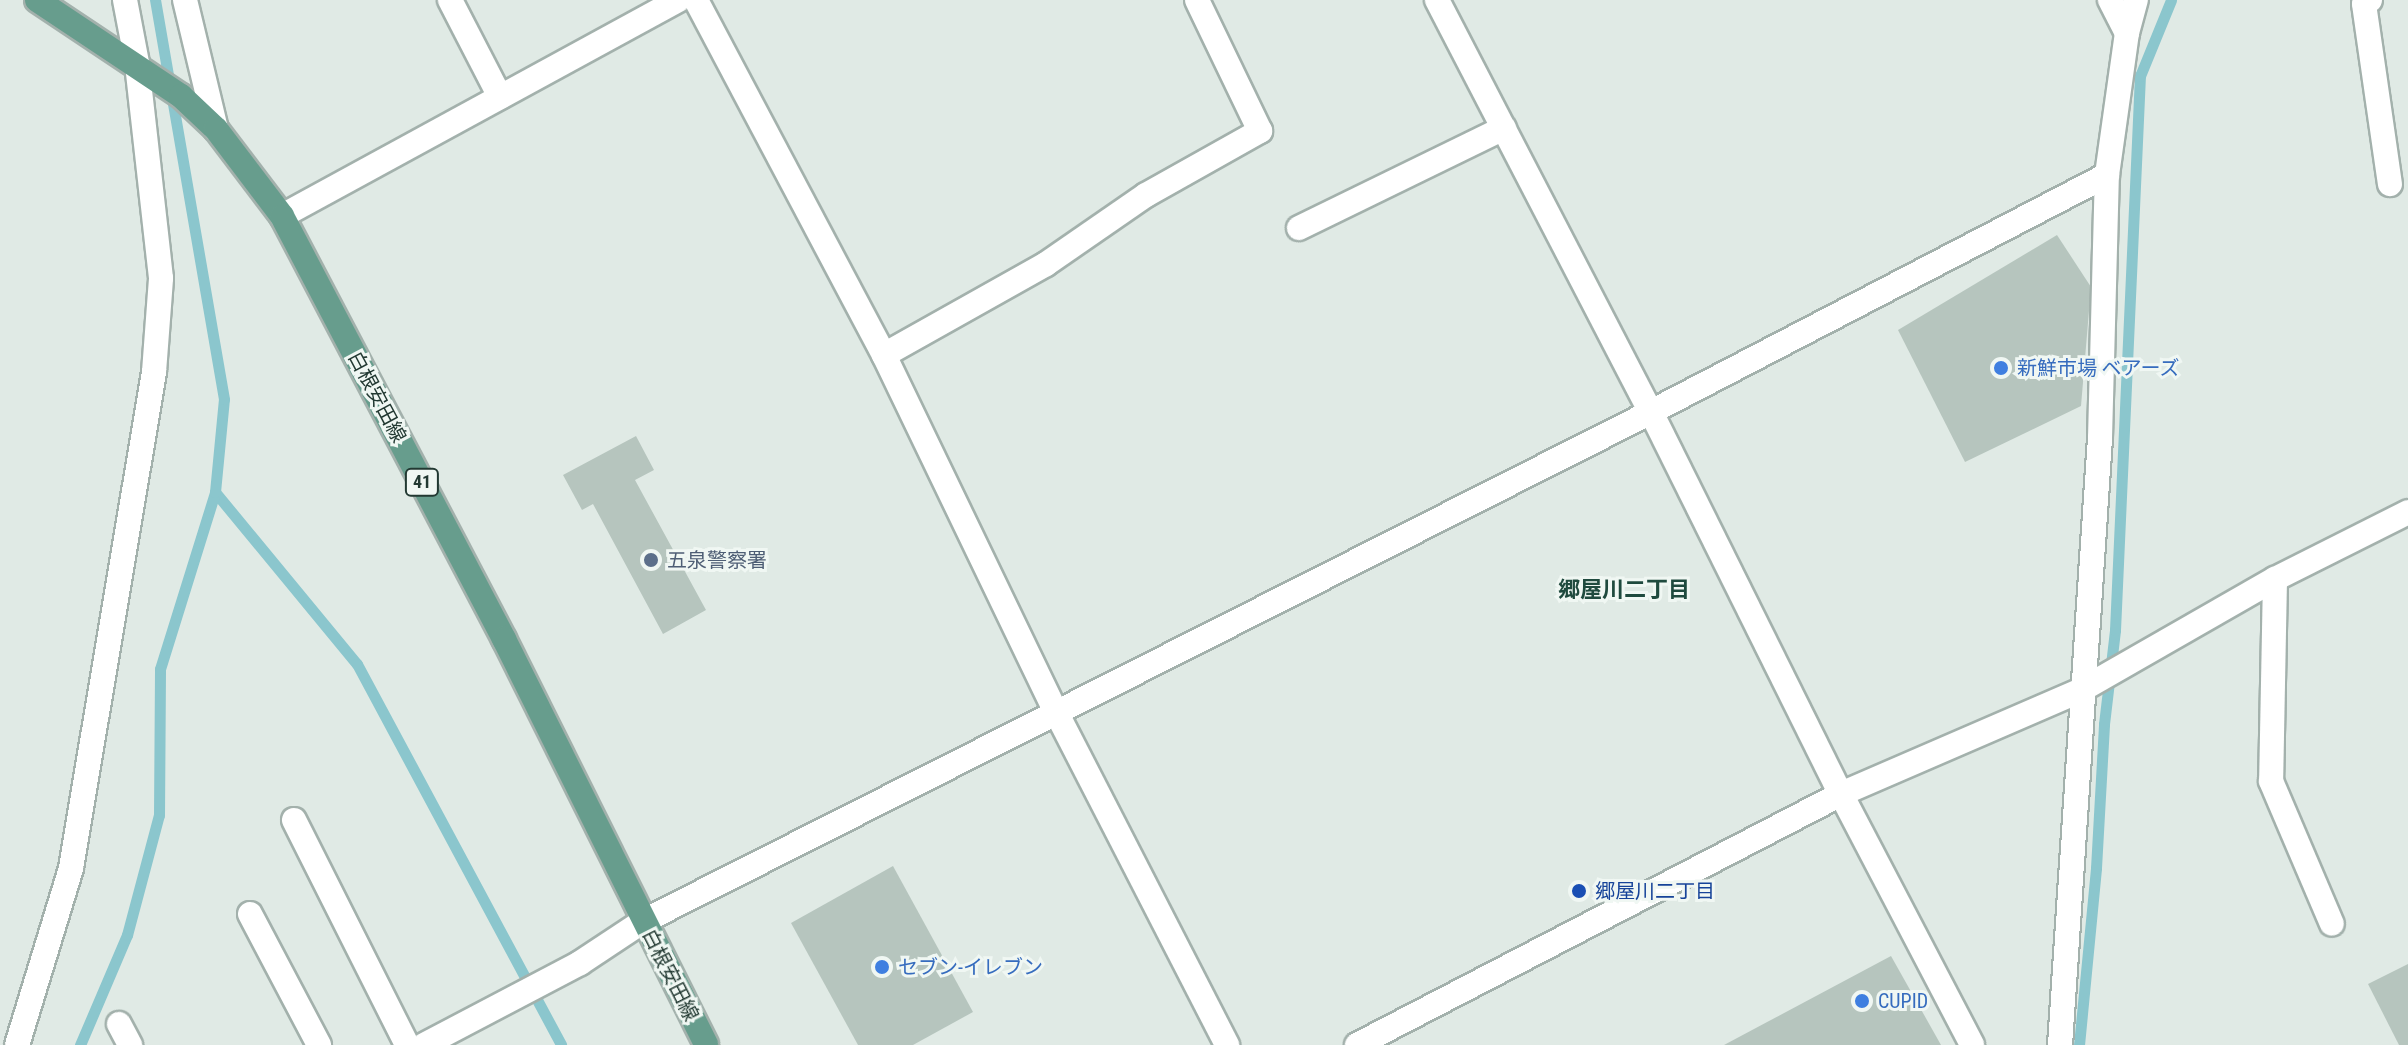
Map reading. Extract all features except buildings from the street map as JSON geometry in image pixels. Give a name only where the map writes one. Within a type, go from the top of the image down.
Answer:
[{"type":"main road","name":"白根安田線","points":[[37,0],[137,63],[181,96],[216,129],[282,216],[504,639],[642,922],[706,1045]]},
{"type":"street","points":[[17,1045],[71,868],[154,372],[161,278],[137,63],[125,0]]},
{"type":"street","points":[[185,0],[216,129]]},
{"type":"street","points":[[450,0],[500,97]]},
{"type":"street","points":[[282,216],[678,0]]},
{"type":"street","points":[[696,0],[884,355],[1055,710],[1227,1045]]},
{"type":"street","points":[[884,355],[1046,264],[1146,195],[1260,131],[1197,0]]},
{"type":"street","points":[[1437,0],[1651,412],[1841,794],[1972,1045]]},
{"type":"street","points":[[2110,0],[2127,33]]},
{"type":"street","points":[[2060,1045],[2100,438],[2107,175],[2127,33],[2136,0]]},
{"type":"street","points":[[2370,0],[2364,4],[2390,184]]},
{"type":"street","points":[[1299,228],[1504,128]]},
{"type":"street","points":[[424,1045],[580,963],[642,922],[1055,710],[1651,412],[2107,175]]},
{"type":"street","points":[[1357,1045],[1841,794],[2081,690],[2275,579],[2408,512]]},
{"type":"street","points":[[2275,579],[2271,781],[2332,924]]},
{"type":"street","points":[[294,820],[407,1045]]},
{"type":"street","points":[[250,914],[319,1045]]},
{"type":"waterway","points":[[80,1045],[127,935],[159,815],[160,669],[215,492],[224,399],[155,0]]},
{"type":"waterway","points":[[2079,1045],[2096,868],[2104,724],[2115,630],[2140,76],[2171,0]]},
{"type":"waterway","points":[[215,492],[357,664],[561,1045]]},
{"type":"place","name":"新鮮市場 ベアーズ","points":[[2001,368]]},
{"type":"place","name":"五泉警察署","points":[[651,560]]},
{"type":"place","name":"郷屋川二丁目","points":[[1579,891]]},
{"type":"place","name":"セブン-イレブン","points":[[882,967]]},
{"type":"place","name":"CUPID","points":[[1862,1001]]},
{"type":"district","name":"郷屋川二丁目","points":[[1624,590]]}]
